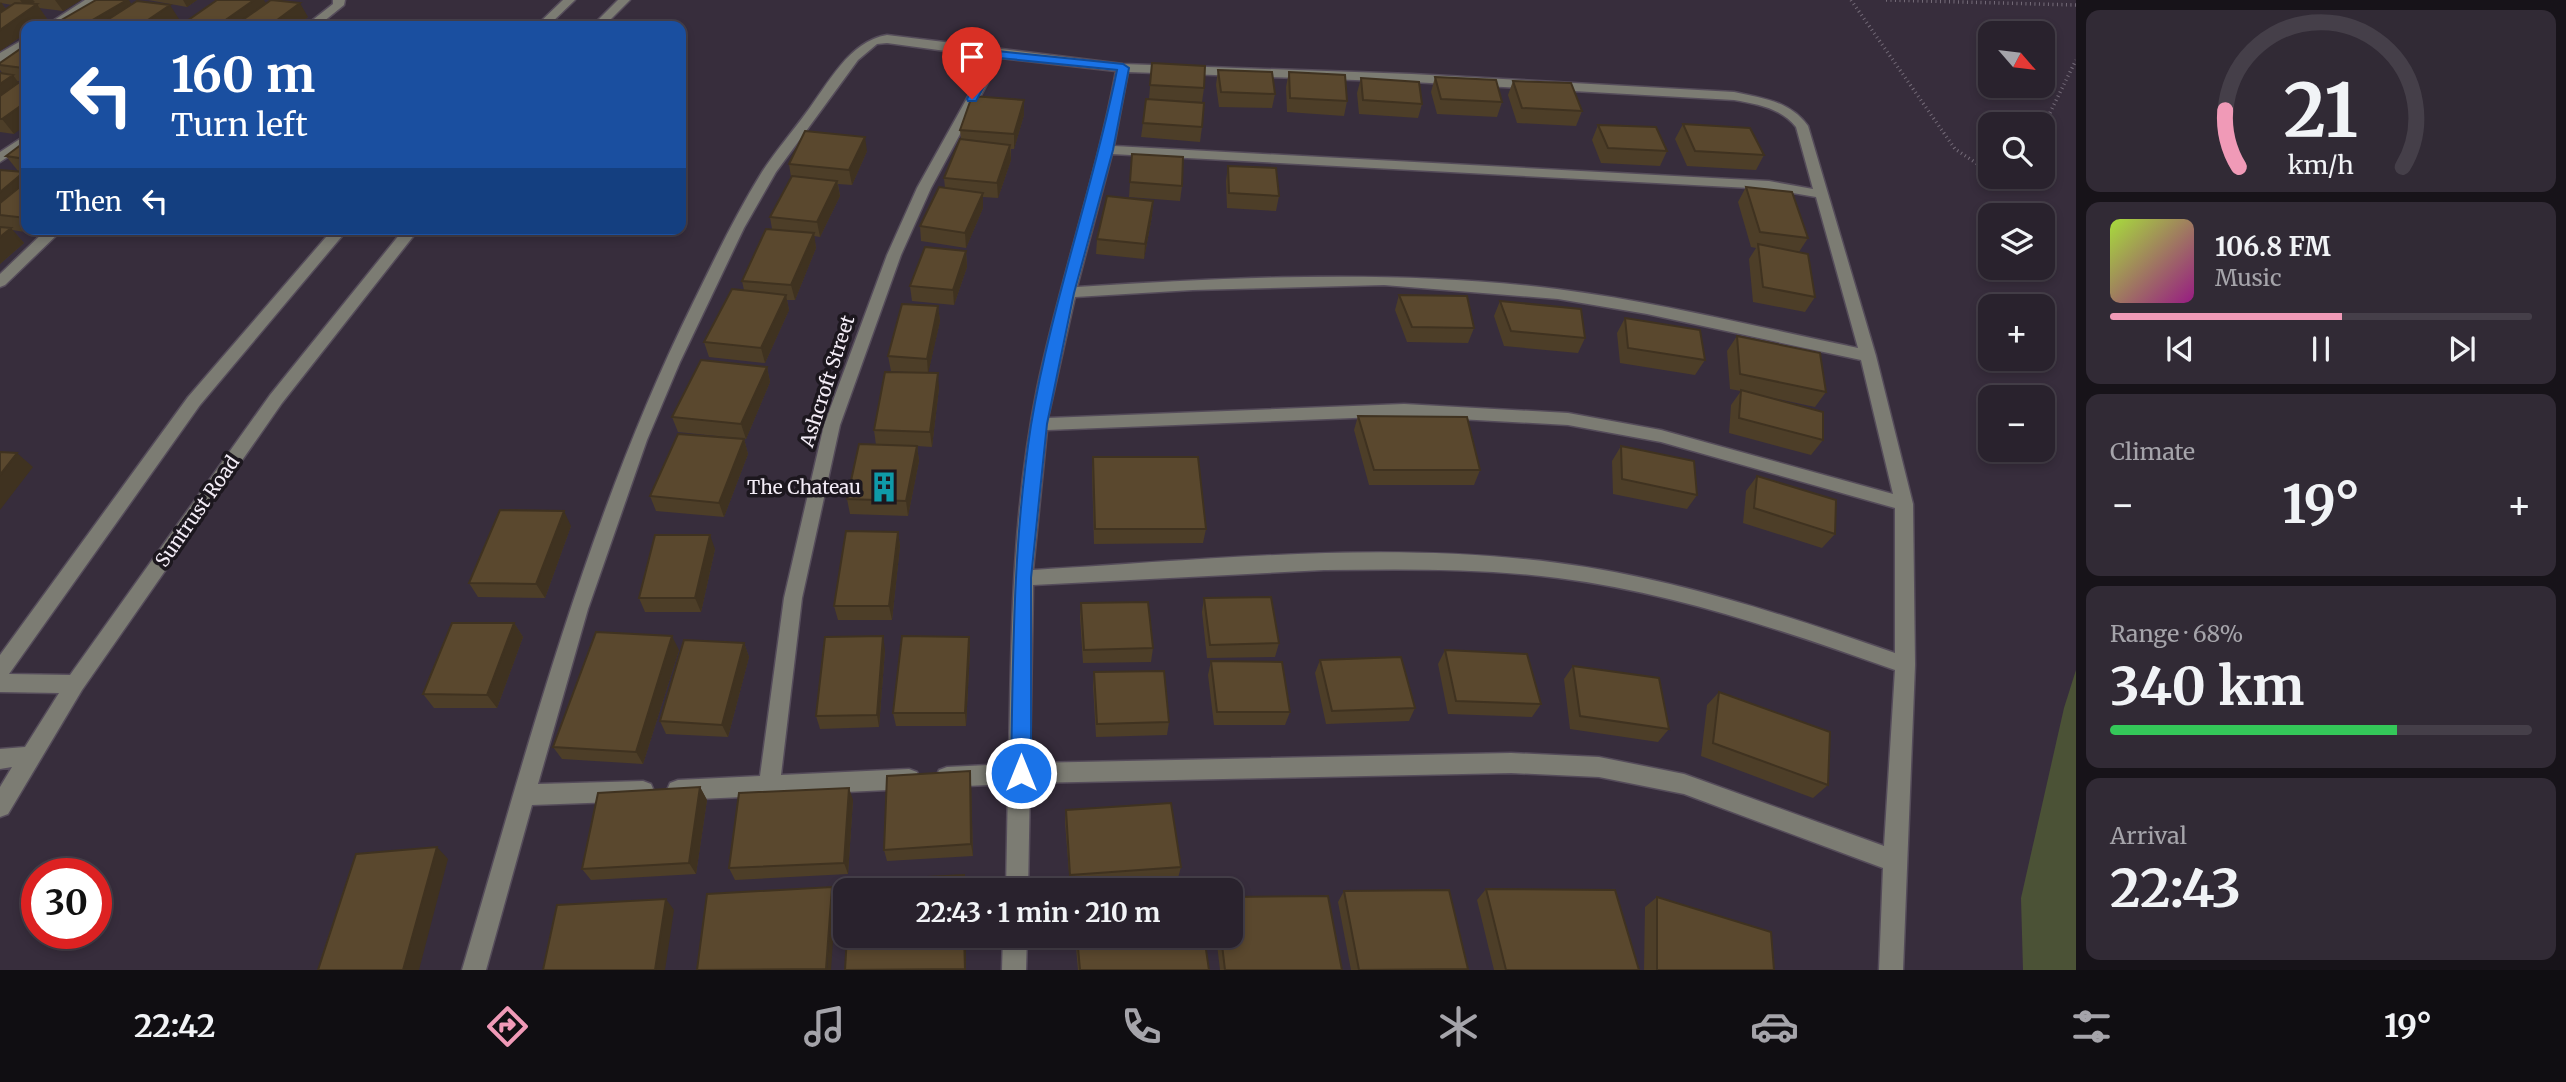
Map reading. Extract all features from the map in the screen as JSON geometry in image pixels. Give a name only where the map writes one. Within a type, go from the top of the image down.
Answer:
[{"type":"street","points":[[59,21],[93,0]]},
{"type":"street","points":[[317,21],[338,5],[340,0]]},
{"type":"street","points":[[547,21],[569,0]]},
{"type":"street","points":[[603,21],[624,0]]},
{"type":"street","points":[[474,970],[527,795],[578,610],[639,440],[700,302],[737,228],[770,172],[854,57],[873,41],[900,39],[997,54],[1123,68],[1412,78],[1734,96],[1782,108],[1796,116],[1802,127],[1868,356],[1904,504],[1905,665],[1891,970]]},
{"type":"street","points":[[0,58],[21,45]]},
{"type":"street","name":"Ashcroft Street","points":[[769,787],[793,598],[832,425],[894,255],[924,188],[997,54]]},
{"type":"street","points":[[1017,878],[1022,578],[1039,424],[1067,293],[1107,150],[1123,68]]},
{"type":"street","points":[[0,158],[21,143]]},
{"type":"street","points":[[1107,150],[1769,185],[1820,194]]},
{"type":"street","points":[[0,282],[50,235]]},
{"type":"street","points":[[0,671],[194,401],[336,235]]},
{"type":"street","name":"Suntrust Road","points":[[0,807],[75,684],[276,399],[407,235]]},
{"type":"street","points":[[1067,293],[1193,285],[1384,280],[1456,284],[1558,294],[1647,309],[1868,356]]},
{"type":"street","points":[[1039,424],[1404,410],[1568,419],[1661,436],[1904,504]]},
{"type":"street","points":[[1022,578],[1371,562],[1506,565],[1592,576],[1681,594],[1779,621],[1905,665]]},
{"type":"street","points":[[0,683],[75,684]]},
{"type":"street","points":[[0,759],[31,757]]},
{"type":"street","points":[[527,795],[769,787],[1021,773],[1511,763],[1599,767],[1684,785],[1759,809],[1894,861]]},
{"type":"street","points":[[1014,970],[1015,948]]},
{"type":"path","points":[[1851,0],[1955,149],[1978,164]]},
{"type":"path","points":[[1886,0],[2076,5]]},
{"type":"path","points":[[2050,112],[2076,60]]},
{"type":"green space","points":[[2076,670],[2076,970],[2023,970],[2021,898],[2064,708]]},
{"type":"building","points":[[96,0],[127,0],[91,21],[60,21]]},
{"type":"building","points":[[217,0],[254,0],[224,21],[187,21]]},
{"type":"building","points":[[271,0],[300,3],[276,21],[241,21]]},
{"type":"building","points":[[137,1],[170,5],[146,21],[106,21]]},
{"type":"building","points":[[15,3],[37,4],[0,30],[0,13]]},
{"type":"building","points":[[21,48],[21,68],[0,63]]},
{"type":"building","points":[[1152,63],[1205,66],[1204,88],[1150,85]]},
{"type":"building","points":[[1218,70],[1272,72],[1275,94],[1221,92]]},
{"type":"building","points":[[1289,72],[1345,75],[1347,101],[1290,98]]},
{"type":"building","points":[[0,73],[13,75],[0,84]]},
{"type":"building","points":[[1435,77],[1496,80],[1502,102],[1441,99]]},
{"type":"building","points":[[1361,78],[1419,82],[1422,104],[1363,100]]},
{"type":"building","points":[[21,81],[21,106],[2,119],[0,96]]},
{"type":"building","points":[[1513,81],[1571,83],[1582,111],[1522,108]]},
{"type":"building","points":[[972,96],[1024,100],[1014,134],[960,130]]},
{"type":"building","points":[[1146,99],[1204,103],[1202,127],[1143,123]]},
{"type":"building","points":[[1683,124],[1750,128],[1764,155],[1695,151]]},
{"type":"building","points":[[1598,125],[1656,127],[1667,151],[1608,148]]},
{"type":"building","points":[[805,131],[865,137],[849,170],[789,164]]},
{"type":"building","points":[[960,139],[1010,145],[997,183],[944,178]]},
{"type":"building","points":[[21,145],[21,158],[6,156]]},
{"type":"building","points":[[1132,154],[1183,157],[1182,186],[1130,182]]},
{"type":"building","points":[[1228,166],[1276,168],[1279,196],[1229,193]]},
{"type":"building","points":[[0,170],[21,172],[21,174],[0,192]]},
{"type":"building","points":[[792,176],[837,181],[817,222],[770,217]]},
{"type":"building","points":[[21,186],[21,217],[0,215],[0,203]]},
{"type":"building","points":[[939,187],[983,193],[965,233],[920,226]]},
{"type":"building","points":[[1746,187],[1792,192],[1808,238],[1760,232]]},
{"type":"building","points":[[1107,196],[1153,201],[1145,244],[1097,239]]},
{"type":"building","points":[[0,227],[11,228],[0,237]]},
{"type":"building","points":[[766,229],[814,233],[791,285],[742,281]]},
{"type":"building","points":[[1758,244],[1808,254],[1815,297],[1763,287]]},
{"type":"building","points":[[925,247],[966,251],[953,290],[910,286]]},
{"type":"building","points":[[732,289],[786,295],[761,348],[704,342]]},
{"type":"building","points":[[1399,295],[1467,296],[1474,328],[1412,327]]},
{"type":"building","points":[[1500,301],[1581,309],[1585,338],[1511,331]]},
{"type":"building","points":[[902,304],[938,306],[927,359],[888,356]]},
{"type":"building","points":[[1625,318],[1700,330],[1705,360],[1628,348]]},
{"type":"building","points":[[1737,336],[1820,353],[1826,392],[1740,374]]},
{"type":"building","points":[[701,360],[767,367],[741,424],[672,417]]},
{"type":"building","points":[[885,372],[938,373],[930,432],[874,430]]},
{"type":"building","points":[[1741,390],[1823,412],[1823,440],[1739,418]]},
{"type":"building","points":[[1358,416],[1467,417],[1480,470],[1374,470]]},
{"type":"building","points":[[678,434],[744,439],[719,503],[650,496]]},
{"type":"building","name":"The Chateau","points":[[859,444],[917,446],[906,501],[847,499]]},
{"type":"building","points":[[1621,446],[1694,461],[1697,495],[1622,479]]},
{"type":"building","points":[[0,452],[17,453],[0,475]]},
{"type":"building","points":[[1093,457],[1198,457],[1206,529],[1095,529]]},
{"type":"building","points":[[1757,476],[1836,500],[1835,534],[1754,508]]},
{"type":"building","points":[[500,510],[564,511],[536,584],[469,583]]},
{"type":"building","points":[[846,531],[898,532],[889,606],[834,606]]},
{"type":"building","points":[[655,535],[710,535],[695,598],[639,598]]},
{"type":"building","points":[[1271,597],[1279,643],[1210,645],[1204,598]]},
{"type":"building","points":[[1148,602],[1153,648],[1084,650],[1081,603]]},
{"type":"building","points":[[452,623],[514,623],[487,695],[423,694]]},
{"type":"building","points":[[596,632],[672,636],[636,752],[553,747]]},
{"type":"building","points":[[883,636],[877,715],[816,716],[825,637]]},
{"type":"building","points":[[902,636],[969,637],[965,713],[893,713]]},
{"type":"building","points":[[684,640],[744,643],[722,725],[660,721]]},
{"type":"building","points":[[1445,650],[1527,654],[1541,704],[1456,701]]},
{"type":"building","points":[[1401,657],[1415,708],[1332,711],[1320,660]]},
{"type":"building","points":[[1211,661],[1282,662],[1290,712],[1217,712]]},
{"type":"building","points":[[1573,666],[1659,678],[1669,729],[1580,716]]},
{"type":"building","points":[[1164,671],[1169,722],[1097,724],[1094,672]]},
{"type":"building","points":[[1719,692],[1830,732],[1828,785],[1713,743]]},
{"type":"building","points":[[970,771],[971,844],[884,850],[887,776]]},
{"type":"building","points":[[700,787],[689,863],[582,869],[598,793]]},
{"type":"building","points":[[849,788],[844,863],[729,868],[739,793]]},
{"type":"building","points":[[1171,803],[1181,867],[1070,875],[1066,810]]},
{"type":"building","points":[[437,847],[403,970],[318,970],[356,854]]},
{"type":"building","points":[[964,875],[964,878],[908,878]]},
{"type":"building","points":[[832,887],[826,969],[697,970],[707,894]]},
{"type":"building","points":[[1486,889],[1615,890],[1639,970],[1506,970]]},
{"type":"building","points":[[1449,890],[1468,969],[1359,970],[1344,891]]},
{"type":"building","points":[[1328,896],[1342,970],[1225,970],[1222,948],[1243,948],[1243,897]]},
{"type":"building","points":[[1657,897],[1771,932],[1774,970],[1657,970]]},
{"type":"building","points":[[666,899],[655,970],[543,970],[557,905]]},
{"type":"building","points":[[846,948],[964,948],[965,969],[845,970]]},
{"type":"building","points":[[1078,948],[1206,948],[1209,970],[1080,970]]},
{"type":"place","name":"The Chateau","points":[[884,487]]},
{"type":"route","points":[[972,99],[997,54],[1123,68],[1107,150],[1067,293],[1039,424],[1022,578],[1021,773]]}]
